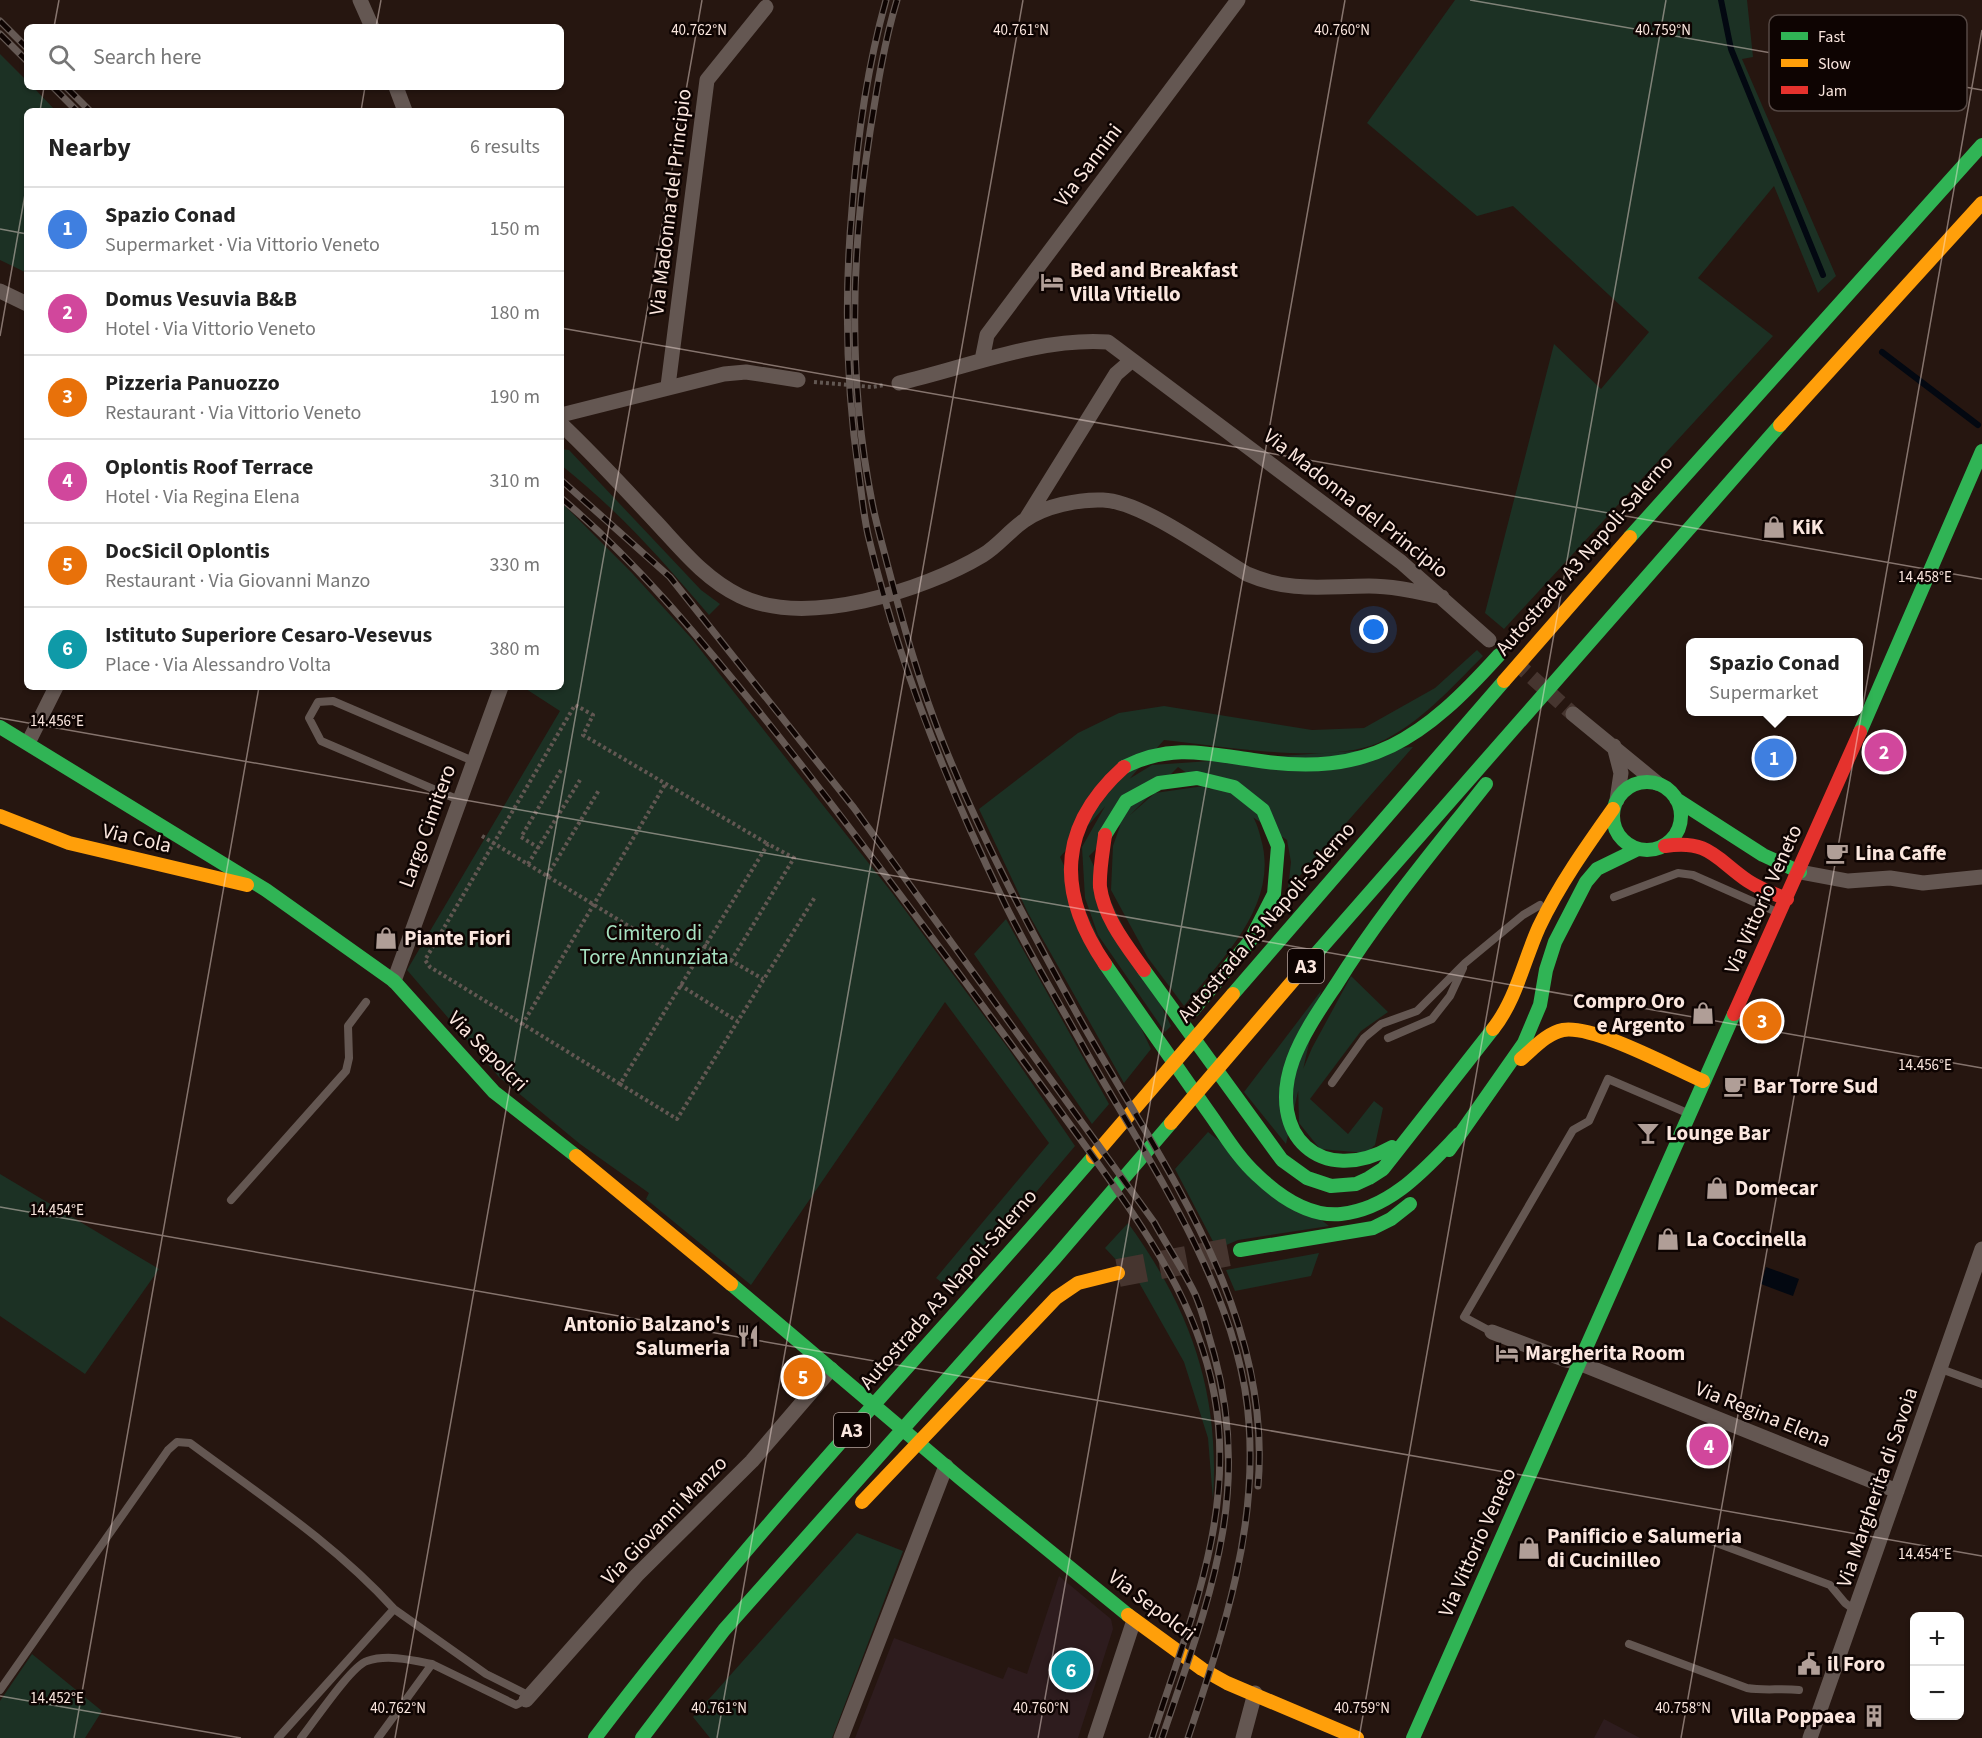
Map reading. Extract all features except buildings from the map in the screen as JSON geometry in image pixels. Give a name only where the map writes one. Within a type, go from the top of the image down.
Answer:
[{"type":"main road","name":"Autostrada A3 Napoli-Salerno","points":[[595,1738],[693,1610],[1116,1130],[1686,471],[1982,145]]},
{"type":"main road","name":"A3","points":[[642,1738],[717,1639],[1055,1258],[1578,651],[1708,504],[1982,203]]},
{"type":"main road","name":"Via Vittorio Veneto","points":[[1413,1738],[1703,1081],[1800,872],[1982,451]]},
{"type":"main road","points":[[1634,512],[1686,471]]},
{"type":"main road","points":[[1459,1134],[1404,1189],[1374,1205],[1340,1214],[1321,1213],[1280,1195],[1261,1180],[1228,1138],[1143,1021],[1088,939],[1080,922],[1071,876],[1072,847],[1079,822],[1092,799],[1110,778],[1136,761],[1163,751],[1186,748],[1282,765],[1309,766],[1336,764],[1375,755],[1440,716],[1508,646]]},
{"type":"main road","points":[[1407,1138],[1363,1162],[1350,1164],[1319,1156],[1304,1147],[1289,1126],[1285,1112],[1288,1079],[1293,1059],[1342,973],[1390,903],[1500,766],[1578,651]]},
{"type":"main road","name":"Via Sepolcri","points":[[0,727],[266,890],[388,980],[494,1092],[619,1189],[946,1467],[1134,1620],[1202,1669],[1358,1738]]},
{"type":"main road","points":[[1116,1130],[1167,1043],[1251,937],[1274,895],[1278,875],[1279,852],[1273,828],[1251,798],[1217,781],[1198,777],[1177,777],[1154,783],[1125,803],[1111,823],[1100,860],[1100,885],[1106,906],[1122,939],[1162,996],[1244,1111],[1282,1160],[1295,1172],[1326,1186],[1355,1185],[1383,1169],[1500,1020],[1554,897],[1622,792],[1638,783],[1657,783],[1676,799],[1763,855],[1800,872]]},
{"type":"main road","points":[[1665,846],[1680,825],[1680,807],[1676,799]]},
{"type":"main road","points":[[1615,804],[1615,828],[1620,838],[1638,849],[1647,850],[1695,843],[1724,859],[1745,879],[1787,899]]},
{"type":"main road","name":"Via Cola","points":[[0,816],[69,843],[266,890]]},
{"type":"main road","points":[[1240,1250],[1373,1228],[1406,1209],[1421,1192],[1459,1134],[1501,1080],[1534,1022],[1556,942],[1575,901],[1597,869],[1638,849]]},
{"type":"main road","points":[[1501,1080],[1547,1037],[1562,1030],[1586,1030],[1703,1081]]},
{"type":"main road","points":[[853,1510],[898,1466],[963,1393],[1056,1298],[1078,1283],[1118,1274]]},
{"type":"main road","points":[[764,1585],[829,1532]]},
{"type":"street","points":[[360,0],[371,24]]},
{"type":"street","name":"Via Sannini","points":[[982,360],[987,335],[1238,0]]},
{"type":"street","name":"Via Madonna del Principio","points":[[669,386],[707,80],[766,7]]},
{"type":"street","points":[[397,90],[404,108]]},
{"type":"street","points":[[0,291],[24,303]]},
{"type":"street","name":"Via Madonna del Principio","points":[[898,383],[982,360],[1054,345],[1108,342],[1256,451],[1401,562],[1442,597]]},
{"type":"street","points":[[1026,519],[1116,374],[1131,361]]},
{"type":"street","points":[[564,414],[706,377],[746,372],[798,380]]},
{"type":"street","name":"Via Madonna del Principio","points":[[564,427],[704,573],[725,588],[761,604],[815,610],[866,601],[929,580],[984,555],[1026,519],[1068,502],[1104,500],[1134,508],[1264,582],[1313,589],[1369,586],[1402,588],[1442,597]]},
{"type":"street","points":[[1442,597],[1489,640]]},
{"type":"street","points":[[28,743],[54,690]]},
{"type":"street","name":"Largo Cimitero","points":[[388,980],[500,690]]},
{"type":"street","points":[[1573,714],[1657,783]]},
{"type":"street","points":[[1614,746],[1621,773],[1615,804]]},
{"type":"street","points":[[1800,872],[1848,881],[1890,878],[1923,883],[1982,877]]},
{"type":"street","name":"Via Margherita di Savoia","points":[[1810,1738],[1820,1699],[1856,1611],[1982,1249]]},
{"type":"street","points":[[1492,1332],[1560,1359],[1579,1363]]},
{"type":"street","name":"Via Regina Elena","points":[[1579,1363],[1897,1491]]},
{"type":"street","name":"Via Giovanni Manzo","points":[[528,1698],[639,1573],[752,1461],[831,1369]]},
{"type":"street","points":[[841,1738],[946,1467]]},
{"type":"street","points":[[1095,1738],[1134,1620]]},
{"type":"street","points":[[1244,1738],[1255,1694]]},
{"type":"lane","points":[[459,800],[321,741],[309,718],[318,702],[333,701],[473,761]]},
{"type":"lane","points":[[1614,897],[1678,873],[1692,875],[1781,913]]},
{"type":"lane","points":[[1332,1083],[1364,1038],[1381,1024],[1417,1011],[1465,963],[1523,915],[1554,897]]},
{"type":"lane","points":[[1388,1038],[1394,1033],[1417,1028],[1432,1019],[1454,990],[1465,963]]},
{"type":"lane","points":[[231,1200],[346,1071],[349,1058],[348,1026],[366,1002]]},
{"type":"lane","points":[[1492,1332],[1464,1317],[1573,1130],[1589,1120],[1608,1079],[1689,1114]]},
{"type":"lane","points":[[1941,1368],[1982,1384]]},
{"type":"lane","points":[[0,1690],[168,1450],[177,1442],[190,1443],[329,1548],[371,1584],[394,1609],[486,1674],[528,1698],[516,1705],[432,1664],[399,1658],[367,1661],[354,1670],[301,1738]]},
{"type":"lane","points":[[1703,1538],[1830,1585],[1845,1603],[1856,1611]]},
{"type":"lane","points":[[278,1738],[394,1609]]},
{"type":"lane","points":[[1629,1644],[1747,1688],[1799,1690]]},
{"type":"lane","points":[[378,1738],[432,1664]]},
{"type":"path","points":[[826,383],[872,387]]},
{"type":"path","points":[[731,961],[794,858],[583,735],[593,715],[575,705],[425,960],[430,967],[676,1119],[815,897]]},
{"type":"path","points":[[539,848],[521,837],[561,770]]},
{"type":"path","points":[[528,864],[580,780]]},
{"type":"path","points":[[522,1025],[666,783]]},
{"type":"path","points":[[547,876],[599,790]]},
{"type":"path","points":[[482,836],[692,965]]},
{"type":"path","points":[[620,1084],[768,844]]},
{"type":"path","points":[[704,945],[764,979]]},
{"type":"path","points":[[680,985],[738,1021]]},
{"type":"shaded area","points":[[1766,1267],[1799,1279],[1793,1296],[1761,1284]]},
{"type":"shaded area","points":[[1059,1576],[1111,1619],[1113,1629],[1078,1738],[855,1738],[894,1638],[1003,1679],[1008,1667],[1027,1674]]},
{"type":"shaded area","points":[[1604,1719],[1640,1738],[1594,1738]]},
{"type":"green space","points":[[1455,0],[1747,0],[1753,57],[1742,59],[1836,276],[1818,293],[1774,186],[1698,278],[1773,336],[1504,629],[1485,613],[1554,344],[1601,389],[1649,332],[1513,206],[1477,216],[1367,123]]},
{"type":"green space","points":[[0,54],[24,78],[24,90],[36,90],[53,108],[24,108],[24,272],[0,260]]},
{"type":"green space","points":[[564,449],[569,450],[701,590],[720,604],[709,615],[657,555],[564,468]]},
{"type":"green space","name":"Cimitero di Torre Annunziata","points":[[564,505],[632,573],[692,639],[893,894],[1008,1048],[1075,1146],[953,1291],[936,1278],[1049,1143],[945,1002],[751,1285],[646,1199],[649,1193],[580,1144],[499,1077],[407,970],[560,711],[528,690],[564,690]]},
{"type":"green space","points":[[1477,650],[1483,656],[1447,692],[1408,726],[1378,743],[1331,753],[1302,753],[1164,740],[1060,857],[1151,1049],[1124,1083],[1028,913],[979,809],[1078,733],[1119,713],[1164,706],[1312,730],[1364,728],[1435,688]]},
{"type":"green space","points":[[1413,747],[1288,889],[1291,862],[1287,840],[1178,767],[1089,856],[1171,1026],[1165,1032],[1098,935],[1085,898],[1082,847],[1116,787],[1152,765]]},
{"type":"green space","points":[[1204,786],[1239,803],[1250,813],[1259,832],[1265,863],[1262,886],[1255,908],[1243,930],[1230,950],[1184,1006],[1148,958],[1111,890],[1113,846],[1121,823],[1155,793]]},
{"type":"green space","points":[[1006,919],[1109,1104],[1092,1124],[974,954]]},
{"type":"green space","points":[[1351,976],[1388,1012],[1361,1031],[1310,1099],[1348,1134],[1374,1101],[1383,1108],[1375,1145],[1366,1153],[1320,1149],[1299,1123],[1298,1081],[1312,1048]]},
{"type":"green space","points":[[1321,991],[1286,1144],[1244,1092]]},
{"type":"green space","points":[[1208,1132],[1329,1226],[1238,1240],[1217,1249],[1175,1169]]},
{"type":"green space","points":[[0,1174],[159,1269],[85,1374],[0,1316]]},
{"type":"green space","points":[[1128,1223],[1169,1288],[1197,1354],[1212,1423],[1213,1500],[1208,1438],[1184,1362],[1137,1279],[1123,1283],[1120,1264],[1105,1248]]},
{"type":"green space","points":[[1319,1253],[1311,1276],[1235,1291],[1226,1270]]},
{"type":"green space","points":[[857,1533],[903,1551],[832,1738],[710,1738],[693,1717]]},
{"type":"green space","points":[[32,1654],[102,1711],[85,1738],[0,1738],[0,1701]]},
{"type":"waterway","points":[[1721,0],[1731,49],[1823,275]]},
{"type":"waterway","points":[[1882,352],[1978,425]]},
{"type":"tunnel","points":[[1515,662],[1573,714]]},
{"type":"tunnel","points":[[1118,1273],[1240,1250]]},
{"type":"railway","points":[[886,0],[873,52],[860,130],[849,243],[847,309],[851,409],[855,442],[866,524],[881,586],[926,724],[983,858],[1034,960],[1165,1186],[1189,1232],[1211,1279],[1229,1327],[1242,1375],[1249,1424],[1248,1505],[1234,1584],[1213,1661],[1188,1738]]},
{"type":"railway","points":[[897,0],[878,82],[870,132],[856,270],[856,364],[859,410],[864,456],[877,525],[927,700],[974,816],[1062,987],[1177,1185],[1206,1242],[1230,1300],[1248,1360],[1258,1422],[1258,1486]]},
{"type":"railway","points":[[0,21],[24,45]]},
{"type":"railway","points":[[0,34],[24,58]]},
{"type":"railway","points":[[56,90],[74,108]]},
{"type":"railway","points":[[69,90],[87,108]]},
{"type":"railway","points":[[564,483],[670,577],[854,808],[1154,1222],[1195,1294],[1214,1354],[1225,1406],[1229,1455],[1227,1503],[1220,1549],[1209,1595],[1162,1738]]},
{"type":"railway","points":[[564,501],[614,547],[664,599],[734,681],[810,776],[1094,1158],[1150,1241],[1182,1298],[1206,1360],[1214,1393],[1219,1438],[1219,1482],[1214,1526],[1194,1611],[1152,1738]]},
{"type":"traffic: fast","points":[[1630,537],[1982,145]]},
{"type":"traffic: fast","points":[[1315,955],[1780,425]]},
{"type":"traffic: fast","points":[[1860,732],[1982,451]]},
{"type":"traffic: fast","points":[[1124,767],[1157,755],[1188,752],[1294,764],[1330,763],[1362,757],[1392,746],[1419,730],[1472,684],[1499,655]]},
{"type":"traffic: fast","points":[[1233,994],[1504,681]]},
{"type":"traffic: fast","points":[[0,727],[266,890],[394,981],[494,1092],[576,1156]]},
{"type":"traffic: fast","points":[[1105,835],[1126,801],[1159,783],[1197,778],[1234,787],[1263,810],[1278,846],[1274,894],[1250,941],[1193,1010]]},
{"type":"traffic: fast","points":[[1647,782],[1660,785],[1671,792],[1678,803],[1681,816],[1678,829],[1671,840],[1660,847],[1647,850],[1634,847],[1623,840],[1616,829],[1613,816],[1616,803],[1623,792],[1634,785],[1647,782]]},
{"type":"traffic: fast","points":[[1392,1147],[1366,1158],[1343,1161],[1322,1157],[1306,1147],[1294,1131],[1287,1111],[1287,1087],[1293,1060],[1312,1021],[1371,933],[1486,784]]},
{"type":"traffic: fast","points":[[1676,799],[1763,855],[1800,872]]},
{"type":"traffic: fast","points":[[1449,1150],[1524,1043],[1540,1005],[1546,970],[1555,942],[1586,882],[1597,869],[1638,849]]},
{"type":"traffic: fast","points":[[1105,964],[1237,1152],[1266,1183],[1295,1204],[1329,1214],[1359,1211],[1376,1204],[1406,1185],[1459,1134]]},
{"type":"traffic: fast","points":[[1144,970],[1282,1160],[1307,1178],[1331,1186],[1356,1184],[1383,1169],[1493,1029]]},
{"type":"traffic: fast","points":[[1413,1738],[1734,1014]]},
{"type":"traffic: fast","points":[[642,1738],[724,1630],[1055,1258],[1171,1123]]},
{"type":"traffic: fast","points":[[595,1738],[714,1588],[1093,1157]]},
{"type":"traffic: fast","points":[[1240,1250],[1373,1228],[1391,1219],[1410,1204]]},
{"type":"traffic: fast","points":[[731,1284],[961,1479],[1128,1615]]},
{"type":"traffic: slow","points":[[1780,425],[1982,203]]},
{"type":"traffic: slow","points":[[1504,681],[1630,537]]},
{"type":"traffic: slow","points":[[1493,1029],[1514,993],[1539,927],[1555,896],[1613,809]]},
{"type":"traffic: slow","points":[[0,816],[69,843],[247,885]]},
{"type":"traffic: slow","points":[[1171,1123],[1315,955]]},
{"type":"traffic: slow","points":[[1093,1157],[1233,994]]},
{"type":"traffic: slow","points":[[1521,1059],[1551,1034],[1563,1030],[1577,1030],[1612,1040],[1703,1081]]},
{"type":"traffic: slow","points":[[576,1156],[731,1284]]},
{"type":"traffic: slow","points":[[862,1502],[1056,1298],[1078,1283],[1118,1273]]},
{"type":"traffic: slow","points":[[1128,1615],[1202,1669],[1227,1683],[1357,1738]]},
{"type":"traffic: jam","points":[[1734,1014],[1860,732]]},
{"type":"traffic: jam","points":[[1105,964],[1089,937],[1078,911],[1072,886],[1071,861],[1076,836],[1086,813],[1102,789],[1124,767]]},
{"type":"traffic: jam","points":[[1105,835],[1100,874],[1102,898],[1111,921],[1144,970]]},
{"type":"traffic: jam","points":[[1665,846],[1692,845],[1702,848],[1753,884],[1787,899]]},
{"type":"place","name":"Bed and Breakfast Villa Vitiello","points":[[1052,282]]},
{"type":"place","name":"KiK","points":[[1774,527]]},
{"type":"place","name":"Domus Vesuvia B&B","points":[[1884,752]]},
{"type":"place","name":"Spazio Conad","points":[[1774,758]]},
{"type":"place","name":"Lina Caffe","points":[[1837,853]]},
{"type":"place","name":"Piante Fiori","points":[[386,938]]},
{"type":"place","name":"Compro Oro e Argento","points":[[1703,1013]]},
{"type":"place","name":"Pizzeria Panuozzo","points":[[1762,1021]]},
{"type":"place","name":"Bar Torre Sud","points":[[1735,1086]]},
{"type":"place","name":"Lounge Bar","points":[[1648,1133]]},
{"type":"place","name":"Domecar","points":[[1717,1188]]},
{"type":"place","name":"La Coccinella","points":[[1668,1239]]},
{"type":"place","name":"Antonio Balzano's Salumeria","points":[[748,1336]]},
{"type":"place","name":"Margherita Room","points":[[1507,1353]]},
{"type":"place","name":"DocSicil Oplontis","points":[[803,1377]]},
{"type":"place","name":"Oplontis Roof Terrace","points":[[1709,1446]]},
{"type":"place","name":"Panificio e Salumeria di Cucinilleo","points":[[1529,1548]]},
{"type":"place","name":"il Foro","points":[[1809,1664]]},
{"type":"place","name":"Istituto Superiore Cesaro-Vesevus","points":[[1071,1670]]},
{"type":"place","name":"Villa Poppaea","points":[[1874,1716]]}]
